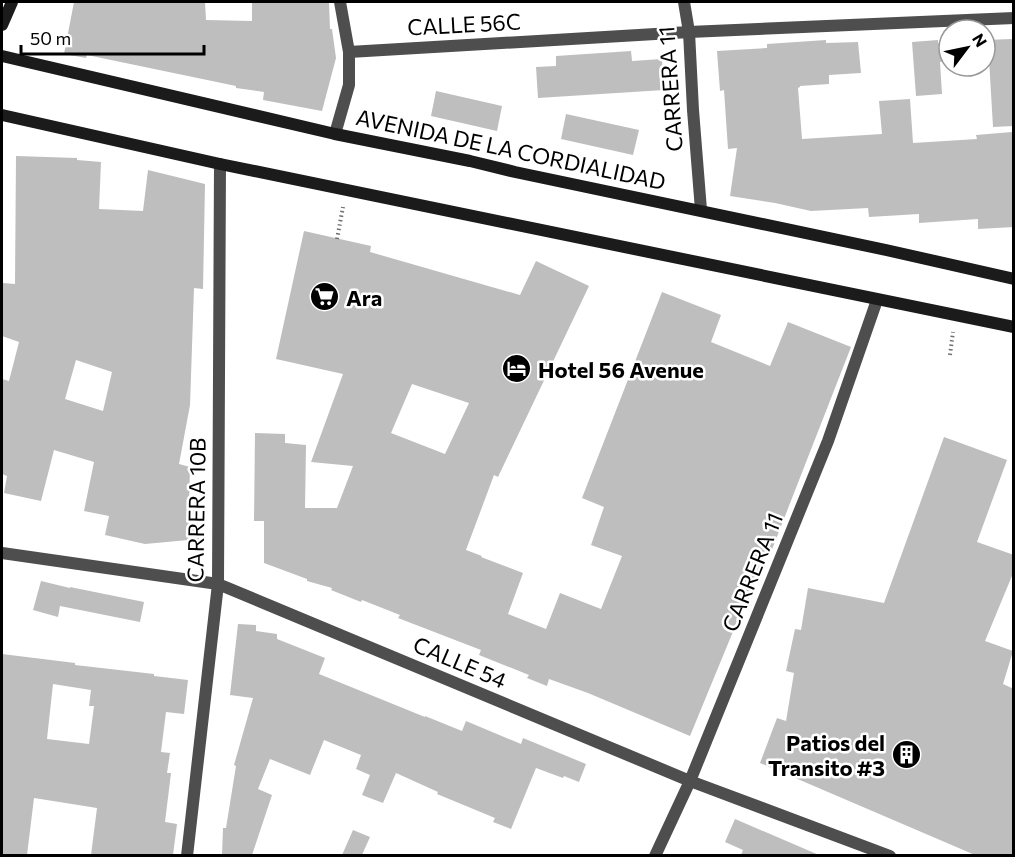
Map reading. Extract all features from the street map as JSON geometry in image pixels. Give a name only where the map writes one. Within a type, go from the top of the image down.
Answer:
[{"type":"main road","points":[[2,25],[12,2]]},
{"type":"main road","name":"AVENIDA DE LA CORDIALIDAD","points":[[2,56],[335,134],[700,210],[1014,279]]},
{"type":"main road","points":[[2,115],[220,164],[1014,327]]},
{"type":"street","points":[[335,134],[349,85],[349,52],[340,2]]},
{"type":"street","name":"CARRERA 11","points":[[684,2],[689,32],[700,210]]},
{"type":"street","name":"CALLE 56C","points":[[349,52],[689,32],[1014,18]]},
{"type":"street","name":"CARRERA 10B","points":[[187,855],[218,584],[220,164]]},
{"type":"street","name":"CARRERA 11","points":[[655,855],[690,781],[828,441],[877,300]]},
{"type":"street","name":"CALLE 54","points":[[2,553],[218,584],[690,781],[890,855]]},
{"type":"path","points":[[337,238],[347,190]]},
{"type":"building","points":[[74,2],[205,2],[206,20],[252,21],[252,2],[329,2],[330,29],[332,29],[336,58],[322,111],[263,100],[264,92],[236,88],[236,86],[87,55],[86,58],[64,54]]},
{"type":"building","points":[[1012,39],[1014,126],[993,127],[990,78],[997,78],[997,40]]},
{"type":"building","points":[[826,40],[826,43],[858,42],[861,73],[829,75],[829,84],[798,88],[802,139],[882,134],[879,101],[910,99],[913,143],[977,139],[976,135],[1012,132],[1014,227],[978,229],[978,219],[919,223],[919,214],[869,217],[868,208],[811,211],[730,196],[737,148],[728,149],[724,90],[720,91],[717,51],[767,48],[767,44]]},
{"type":"building","points":[[937,40],[937,78],[941,78],[942,94],[916,96],[912,42]]},
{"type":"building","points":[[631,51],[632,61],[662,59],[664,90],[538,98],[536,67],[556,66],[556,56]]},
{"type":"building","points":[[436,91],[502,106],[497,131],[431,116]]},
{"type":"building","points":[[566,114],[639,130],[633,155],[561,139]]},
{"type":"building","points":[[16,156],[77,158],[77,160],[101,162],[99,209],[143,211],[148,170],[205,184],[203,289],[194,288],[190,405],[179,464],[190,467],[189,509],[196,509],[199,539],[145,544],[105,535],[109,516],[84,511],[94,462],[54,450],[41,501],[4,493],[7,476],[2,474],[2,379],[9,381],[19,342],[2,336],[3,283],[15,284]],"holes":[[[76,360],[112,372],[103,411],[65,399]]]},
{"type":"building","points":[[304,231],[371,246],[370,252],[520,295],[536,261],[589,286],[498,477],[494,475],[466,550],[523,573],[508,614],[546,629],[560,593],[601,609],[622,556],[591,545],[604,507],[582,498],[662,292],[721,315],[711,342],[770,366],[788,322],[851,347],[771,552],[766,550],[748,601],[746,600],[690,736],[549,679],[547,686],[527,678],[529,675],[479,655],[481,650],[398,618],[400,615],[264,563],[264,521],[254,521],[255,433],[285,434],[285,443],[306,445],[305,508],[337,508],[353,466],[311,462],[343,374],[276,359]],"holes":[[[412,384],[469,403],[445,454],[391,433]]]},
{"type":"building","points":[[944,437],[1007,460],[977,542],[1014,555],[1014,571],[985,641],[1013,651],[1003,684],[1014,689],[1014,855],[975,855],[760,763],[777,718],[786,721],[794,673],[786,671],[795,629],[801,630],[808,588],[884,603]]},
{"type":"building","points":[[41,581],[144,602],[140,622],[60,606],[58,617],[33,610]]},
{"type":"building","points":[[238,624],[256,625],[256,631],[277,634],[277,639],[325,658],[319,674],[425,717],[462,731],[466,721],[521,744],[523,738],[586,764],[579,782],[536,768],[511,829],[493,822],[495,818],[437,794],[438,792],[396,773],[383,803],[362,795],[370,775],[356,769],[361,755],[324,740],[310,775],[270,759],[258,789],[272,795],[252,855],[222,855],[223,828],[226,828],[236,766],[234,765],[253,698],[230,695]]},
{"type":"building","points":[[2,654],[188,680],[184,714],[166,712],[161,752],[170,753],[167,773],[171,773],[165,822],[177,824],[173,855],[91,855],[97,808],[34,798],[27,855],[2,855]],"holes":[[[53,684],[91,690],[89,706],[94,706],[89,744],[47,739]]]},
{"type":"building","points":[[735,819],[819,855],[741,855],[743,850],[725,842]]},
{"type":"building","points":[[353,830],[370,837],[362,855],[342,855]]},
{"type":"place","name":"Ara","points":[[325,297]]},
{"type":"place","name":"Hotel 56 Avenue","points":[[517,369]]},
{"type":"place","name":"Patios del Transito #3","points":[[906,755]]}]
